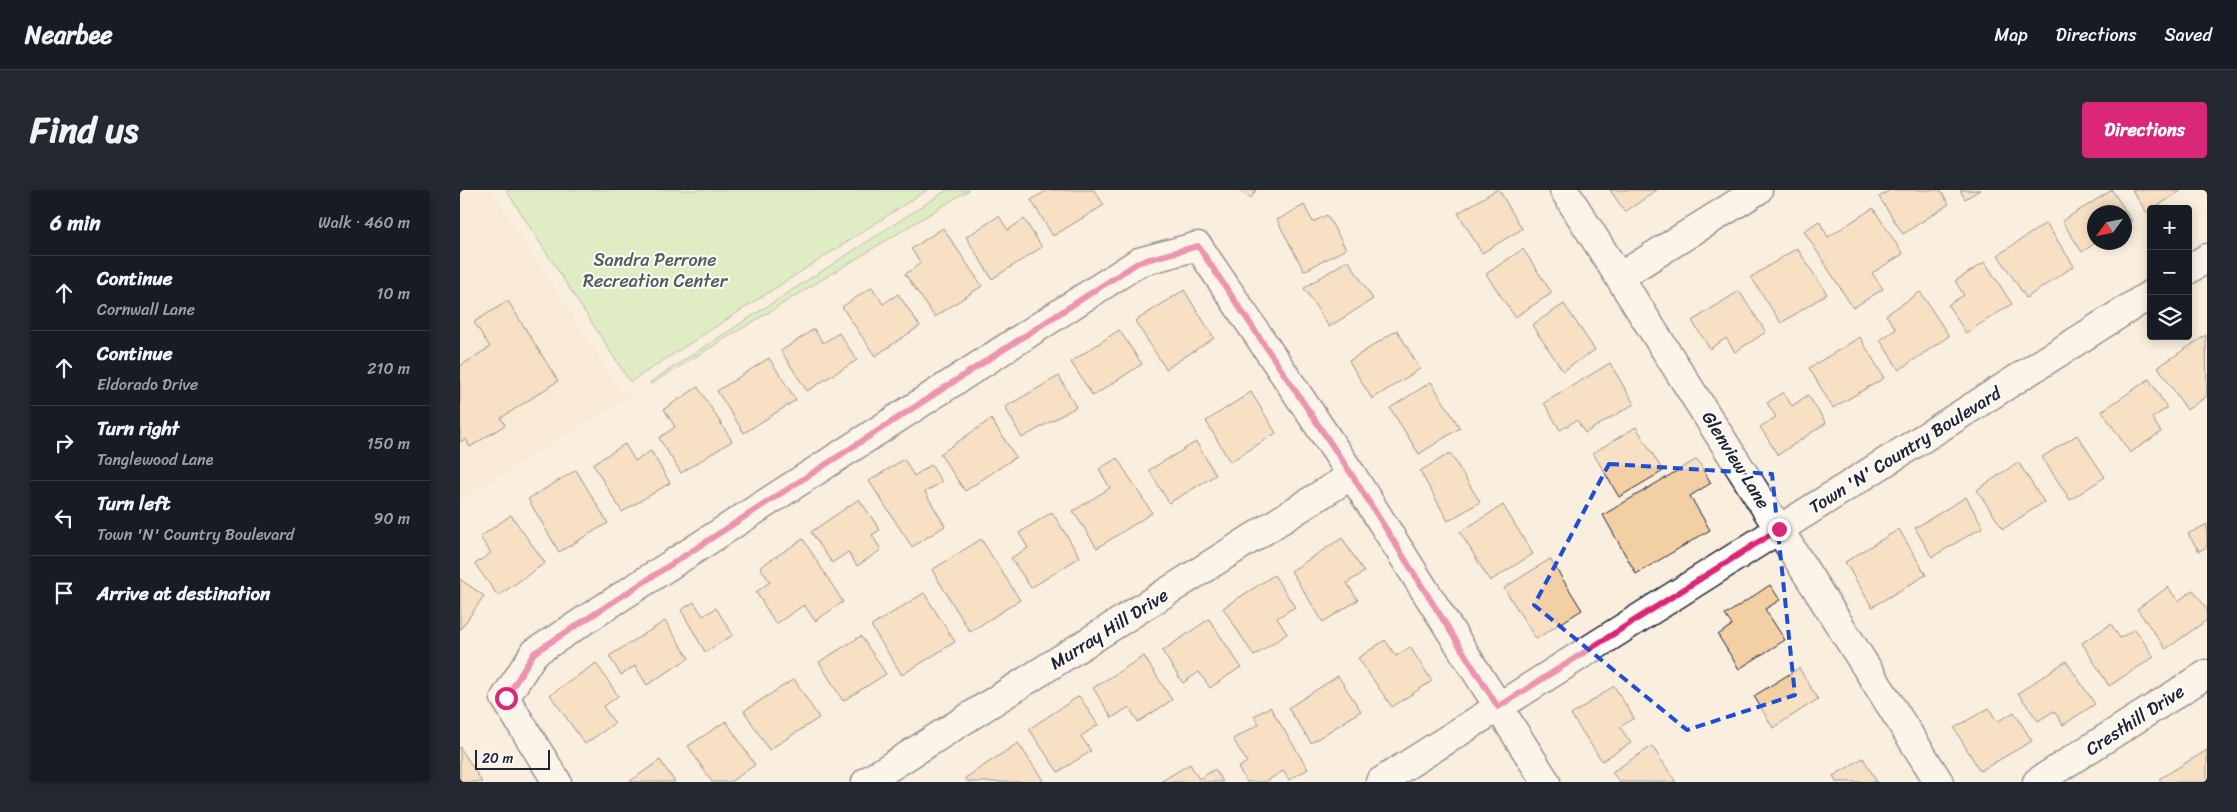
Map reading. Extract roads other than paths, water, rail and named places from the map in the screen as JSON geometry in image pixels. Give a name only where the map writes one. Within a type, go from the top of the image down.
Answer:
[{"type":"street","name":"Glenview Lane","points":[[1564,190],[1621,276],[1939,782]]},
{"type":"street","points":[[1621,276],[1758,190]]},
{"type":"street","points":[[557,782],[506,698],[534,653],[1139,262],[1198,246],[1352,475],[1546,782]]},
{"type":"street","points":[[2192,267],[2207,258]]},
{"type":"street","name":"Town 'N' Country Boulevard","points":[[1380,782],[2149,295]]},
{"type":"street","name":"Murray Hill Drive","points":[[866,782],[1352,475]]},
{"type":"street","name":"Cresthill Drive","points":[[2037,782],[2207,674]]},
{"type":"park label","name":"Sandra Perrone Recreation Center","points":[[655,270]]}]
